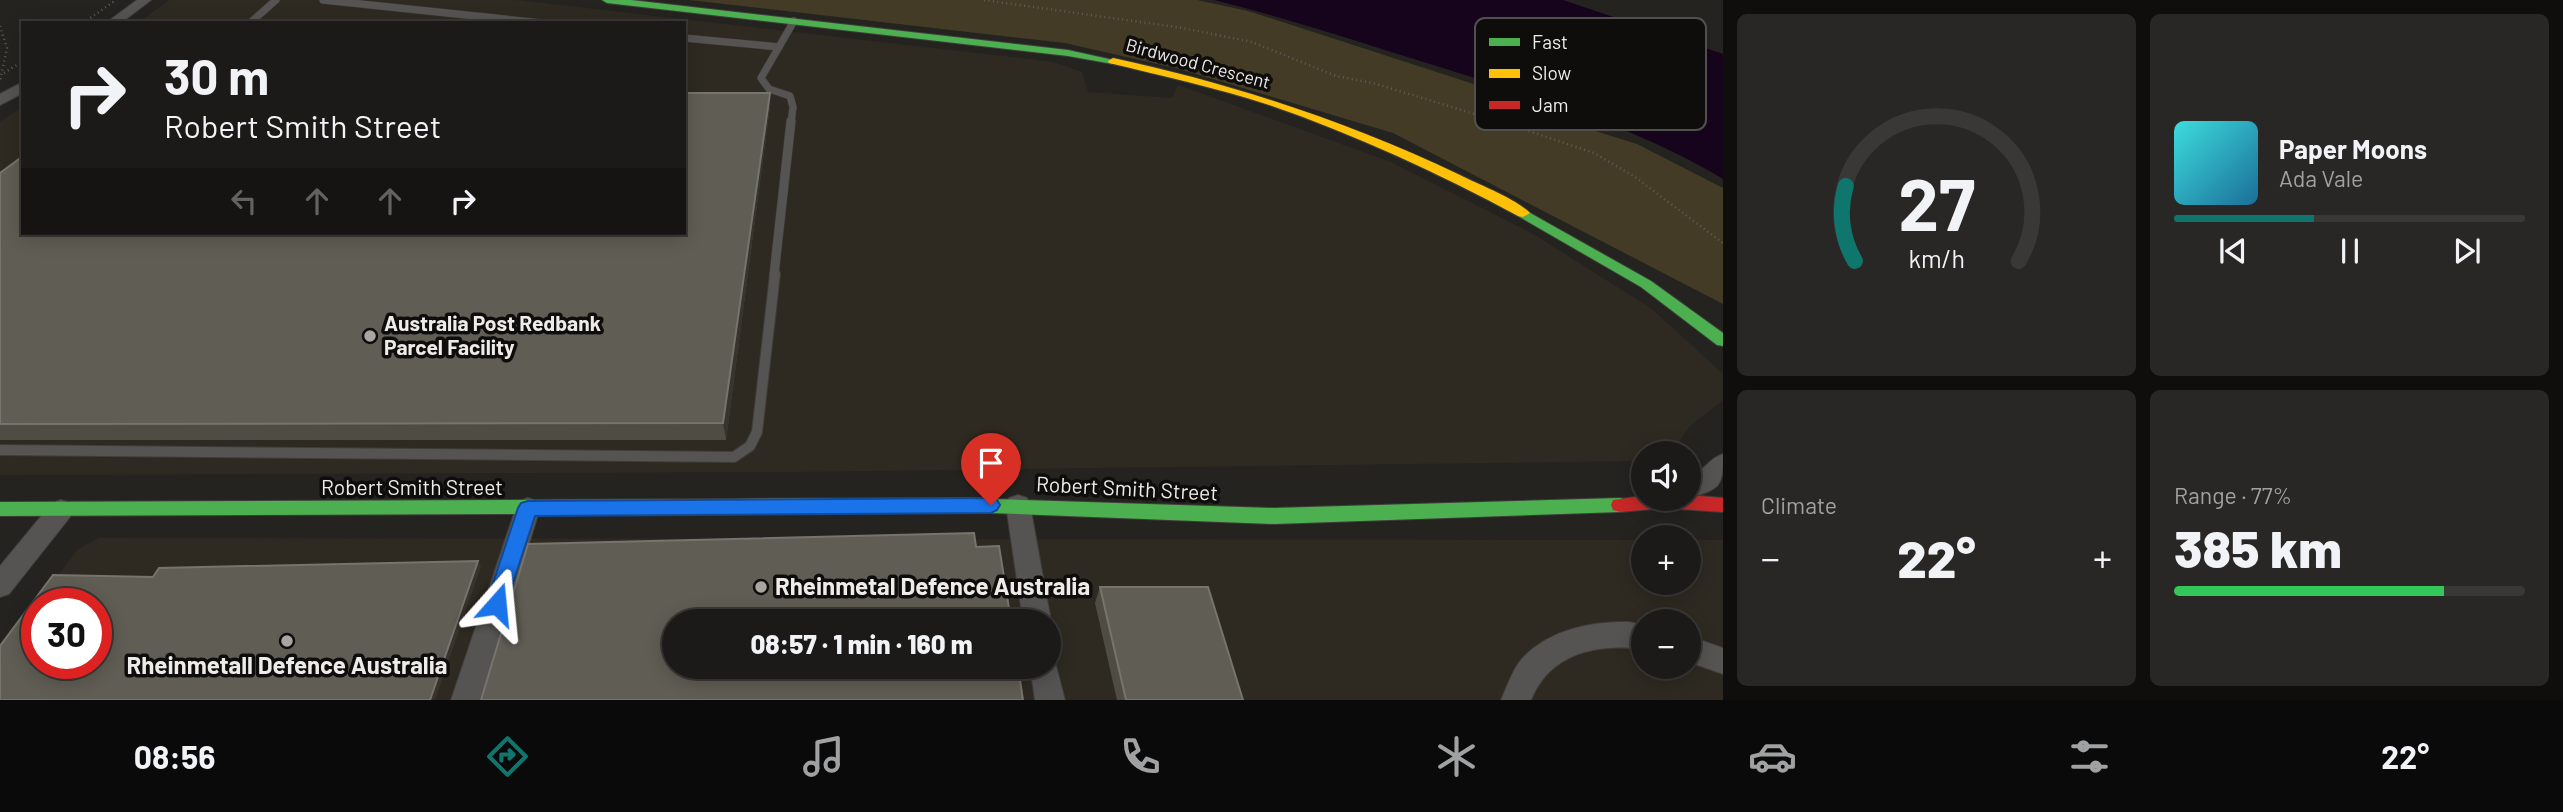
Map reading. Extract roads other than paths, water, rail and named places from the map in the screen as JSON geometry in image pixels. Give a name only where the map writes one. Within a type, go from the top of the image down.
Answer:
[{"type":"street","points":[[115,21],[145,0]]},
{"type":"street","name":"Birdwood Crescent","points":[[607,0],[1094,57],[1204,83],[1297,112],[1445,172],[1626,270],[1698,319],[1723,341]]},
{"type":"street","points":[[0,102],[21,87]]},
{"type":"street","points":[[1701,484],[1709,480],[1723,463]]},
{"type":"street","name":"Robert Smith Street","points":[[1701,503],[1723,505]]},
{"type":"street","name":"Robert Smith Street","points":[[0,509],[1018,505],[1273,516],[1631,504]]},
{"type":"street","points":[[1018,505],[1035,609]]},
{"type":"street","points":[[466,700],[528,508]]},
{"type":"street","points":[[0,586],[61,510]]},
{"type":"street","points":[[1516,700],[1530,671],[1548,654],[1570,642],[1602,636],[1631,637]]},
{"type":"street","points":[[1701,653],[1723,661]]},
{"type":"street","points":[[1046,679],[1050,700]]},
{"type":"lane","points":[[252,21],[276,0]]},
{"type":"lane","points":[[323,0],[523,21]]},
{"type":"lane","points":[[0,450],[734,457],[750,446],[757,432],[793,107],[790,96],[769,90],[763,85],[761,78],[794,21]]},
{"type":"lane","points":[[686,38],[779,47]]},
{"type":"place","name":"Australia Post Redbank Parcel Facility","points":[[370,336]]},
{"type":"place","name":"Rheinmetal Defence Australia","points":[[761,587]]},
{"type":"place","name":"Rheinmetall Defence Australia","points":[[287,641]]}]
